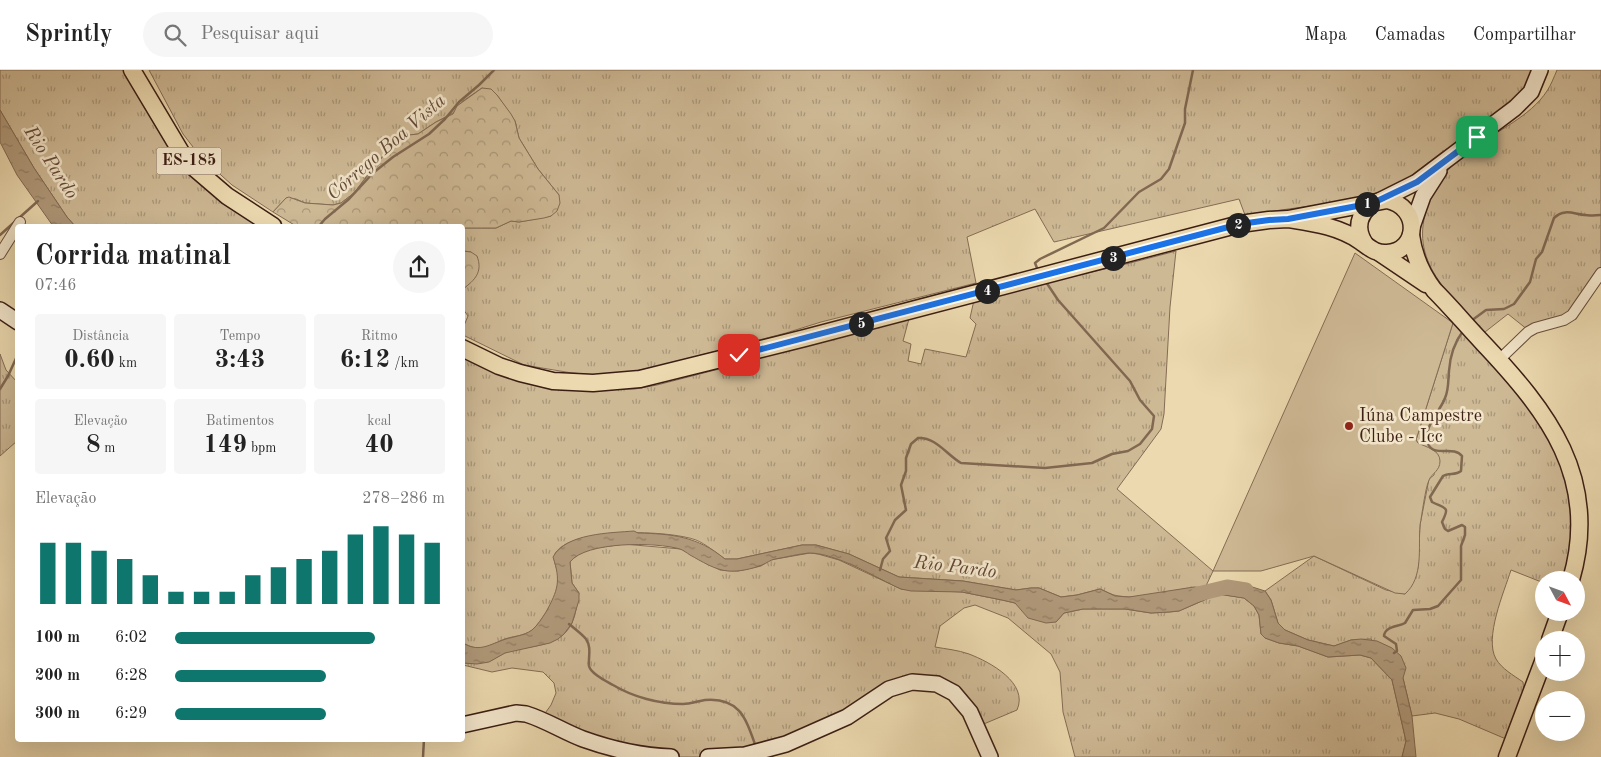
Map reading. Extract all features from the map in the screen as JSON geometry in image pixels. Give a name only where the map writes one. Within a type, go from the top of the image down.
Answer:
[{"type":"main road","name":"ES-185","points":[[132,70],[181,152],[192,166],[227,196],[270,224]]},
{"type":"main road","points":[[1365,244],[1359,232],[1360,219],[1367,207],[1376,202]]},
{"type":"main road","points":[[465,349],[520,374],[553,381],[594,382],[640,379],[805,338],[1240,224],[1288,219],[1376,202],[1395,202],[1408,212],[1418,266],[1434,290],[1530,394],[1560,439],[1574,470],[1580,504],[1581,529],[1573,571]]},
{"type":"main road","points":[[1288,219],[1337,228],[1401,266],[1434,290]]},
{"type":"main road","points":[[1380,253],[1388,253],[1402,248],[1411,231]]},
{"type":"main road","points":[[1507,757],[1536,681]]},
{"type":"street","points":[[1376,202],[1417,182],[1515,108],[1533,87],[1540,70]]},
{"type":"street","points":[[1411,231],[1423,196],[1449,158]]},
{"type":"street","points":[[0,254],[15,230]]},
{"type":"street","points":[[1500,360],[1534,328],[1564,320],[1572,315],[1601,272]]},
{"type":"street","points":[[0,310],[15,320]]},
{"type":"street","points":[[708,757],[745,755],[786,744],[847,717],[889,689],[912,682],[937,684],[946,688],[962,701],[977,726],[990,757]]},
{"type":"street","points":[[465,724],[516,713],[526,714],[582,739],[616,749],[672,757]]},
{"type":"green space","points":[[0,70],[130,70],[172,142],[269,224],[73,224],[34,168],[0,110]]},
{"type":"green space","points":[[149,70],[1545,70],[1542,79],[1473,133],[1442,152],[1404,181],[1368,198],[1245,215],[1239,199],[1054,242],[1035,209],[967,237],[976,283],[821,322],[655,367],[609,376],[572,373],[524,365],[465,336],[465,323],[468,316],[465,312],[465,287],[469,284],[471,252],[465,251],[465,228],[496,228],[511,221],[519,222],[551,216],[559,195],[538,169],[519,138],[515,121],[497,95],[482,88],[463,101],[453,113],[418,134],[409,135],[395,143],[378,161],[354,193],[341,203],[333,205],[305,203],[296,199],[286,198],[273,212],[232,185],[200,156],[183,134]]},
{"type":"green space","points":[[1557,70],[1601,70],[1601,278],[1578,312],[1528,330],[1508,314],[1485,332],[1444,288],[1434,272],[1426,256],[1423,239],[1424,219],[1431,198],[1443,177],[1453,165],[1481,142],[1522,116],[1540,100],[1551,84]]},
{"type":"green space","points":[[482,88],[491,89],[497,95],[515,121],[519,138],[538,169],[559,195],[560,203],[557,211],[551,216],[544,218],[519,222],[511,221],[496,228],[465,228],[465,224],[293,224],[273,212],[289,197],[305,203],[333,205],[341,203],[354,193],[395,143],[409,135],[418,134],[453,114],[457,106]]},
{"type":"green space","points":[[465,251],[471,252],[477,256],[479,262],[477,275],[465,287]]},
{"type":"green space","points":[[1176,251],[1170,307],[1164,414],[1161,429],[1117,489],[1213,571],[1205,588],[1183,589],[1140,597],[1115,595],[1100,589],[1061,597],[1039,588],[1016,590],[963,581],[899,577],[849,554],[816,545],[802,545],[737,559],[725,559],[696,540],[665,534],[623,533],[582,538],[566,544],[556,552],[554,557],[558,574],[557,591],[545,614],[531,631],[479,648],[465,644],[465,352],[612,389],[635,389],[723,368],[806,341],[910,315],[903,341],[911,344],[908,361],[921,364],[925,349],[966,357],[976,324],[970,318],[974,300]]},
{"type":"green space","name":"Iúna Campestre Clube - Icc","points":[[1355,253],[1453,323],[1416,440],[1438,454],[1440,461],[1439,467],[1430,478],[1426,489],[1420,525],[1418,571],[1415,579],[1405,594],[1395,593],[1314,556],[1261,571],[1213,571]]},
{"type":"green space","points":[[1453,323],[1476,344],[1525,398],[1555,445],[1571,491],[1574,536],[1568,571],[1535,571],[1535,579],[1511,570],[1496,615],[1492,639],[1496,659],[1505,669],[1523,682],[1521,704],[1506,739],[1459,719],[1435,713],[1412,716],[1403,678],[1371,639],[1351,640],[1334,646],[1308,640],[1285,630],[1278,623],[1271,600],[1265,591],[1314,556],[1386,590],[1405,594],[1418,568],[1420,525],[1429,479],[1434,475],[1436,452],[1418,443],[1416,440]]},
{"type":"green space","points":[[0,354],[6,370],[15,380],[15,443],[0,456]]},
{"type":"green space","points":[[623,544],[681,549],[720,570],[738,571],[761,566],[770,560],[810,553],[818,554],[839,560],[901,589],[962,592],[1002,600],[1015,603],[1056,622],[1064,613],[1083,609],[1125,609],[1151,613],[1169,612],[1179,611],[1218,594],[1244,598],[1254,606],[1259,615],[1261,634],[1265,638],[1279,643],[1298,646],[1328,657],[1360,655],[1371,658],[1392,680],[1406,741],[1402,757],[1075,757],[1063,712],[1060,672],[1051,654],[1008,618],[975,605],[964,608],[940,626],[935,647],[969,654],[997,668],[1013,683],[1018,691],[1017,710],[979,726],[944,692],[903,688],[848,723],[790,751],[769,757],[628,757],[543,716],[551,705],[556,693],[554,683],[543,672],[512,668],[492,672],[465,665],[465,663],[489,661],[507,652],[544,644],[560,637],[567,631],[572,623],[579,593],[572,583],[570,562],[581,553],[595,548]]},
{"type":"water","points":[[0,110],[34,168],[73,224],[52,224],[17,175],[0,142]]},
{"type":"water","points":[[634,531],[684,538],[704,545],[725,559],[737,559],[802,545],[816,545],[849,554],[899,577],[963,581],[1016,590],[1039,588],[1061,597],[1100,589],[1115,596],[1129,597],[1194,587],[1218,589],[1246,585],[1265,591],[1271,600],[1278,623],[1285,630],[1308,640],[1334,646],[1351,640],[1377,641],[1392,648],[1401,656],[1406,668],[1403,678],[1412,716],[1416,757],[1402,757],[1406,741],[1392,680],[1371,658],[1360,655],[1328,657],[1298,646],[1279,643],[1265,638],[1261,634],[1259,615],[1254,606],[1244,598],[1218,594],[1179,611],[1169,612],[1151,613],[1125,609],[1083,609],[1064,613],[1056,622],[1046,623],[1028,618],[1015,603],[962,592],[911,591],[901,589],[844,561],[820,554],[809,553],[775,559],[754,568],[732,571],[713,567],[681,549],[669,547],[639,544],[591,550],[578,555],[570,562],[572,583],[579,593],[579,600],[572,623],[564,634],[550,643],[505,653],[489,662],[465,663],[465,644],[478,648],[483,647],[532,630],[546,612],[556,591],[557,573],[553,557],[559,549],[568,543],[601,534]]},
{"type":"waterway","name":"Córrego Boa Vista","points":[[321,224],[349,199],[373,173],[393,157],[429,134],[459,102],[494,70]]},
{"type":"waterway","points":[[1037,268],[1035,263],[1040,259],[1104,228],[1139,192],[1161,179],[1169,169],[1185,123],[1185,109],[1193,70]]},
{"type":"waterway","points":[[0,235],[38,201]]},
{"type":"waterway","points":[[1471,321],[1486,310],[1504,309],[1514,304],[1530,282],[1536,259],[1542,252],[1554,218],[1565,212],[1601,215]]},
{"type":"waterway","points":[[880,570],[883,559],[890,551],[886,538],[895,520],[906,510],[901,485],[906,471],[906,458],[911,444],[918,438],[924,438],[936,443],[961,463],[1045,468],[1092,463],[1112,454],[1128,451],[1140,444],[1152,429],[1154,416],[1140,400],[1130,381],[1058,300],[1046,282]]},
{"type":"waterway","points":[[1394,653],[1397,651],[1396,644],[1384,636],[1387,630],[1405,623],[1413,610],[1430,609],[1438,606],[1461,580],[1461,546],[1465,535],[1465,527],[1462,525],[1448,531],[1445,529],[1442,522],[1446,510],[1432,502],[1430,497],[1443,476],[1461,471],[1462,456],[1454,451],[1439,451],[1431,448],[1428,444],[1427,433],[1446,395],[1451,355],[1463,331]]},
{"type":"waterway","points":[[0,389],[15,361]]},
{"type":"waterway","name":"Rio Pardo","points":[[1198,594],[1227,587],[1246,590]]},
{"type":"waterway","points":[[569,624],[588,642],[589,666],[599,677],[629,693],[656,701],[674,704],[688,704],[705,700],[726,702],[734,706],[745,719],[756,747]]},
{"type":"waterway","points":[[423,757],[424,742]]},
{"type":"place","name":"Iúna Campestre Clube - Icc","points":[[1349,426]]},
{"type":"route","points":[[739,355],[1240,224],[1288,219],[1373,203],[1417,182],[1477,137]]}]
